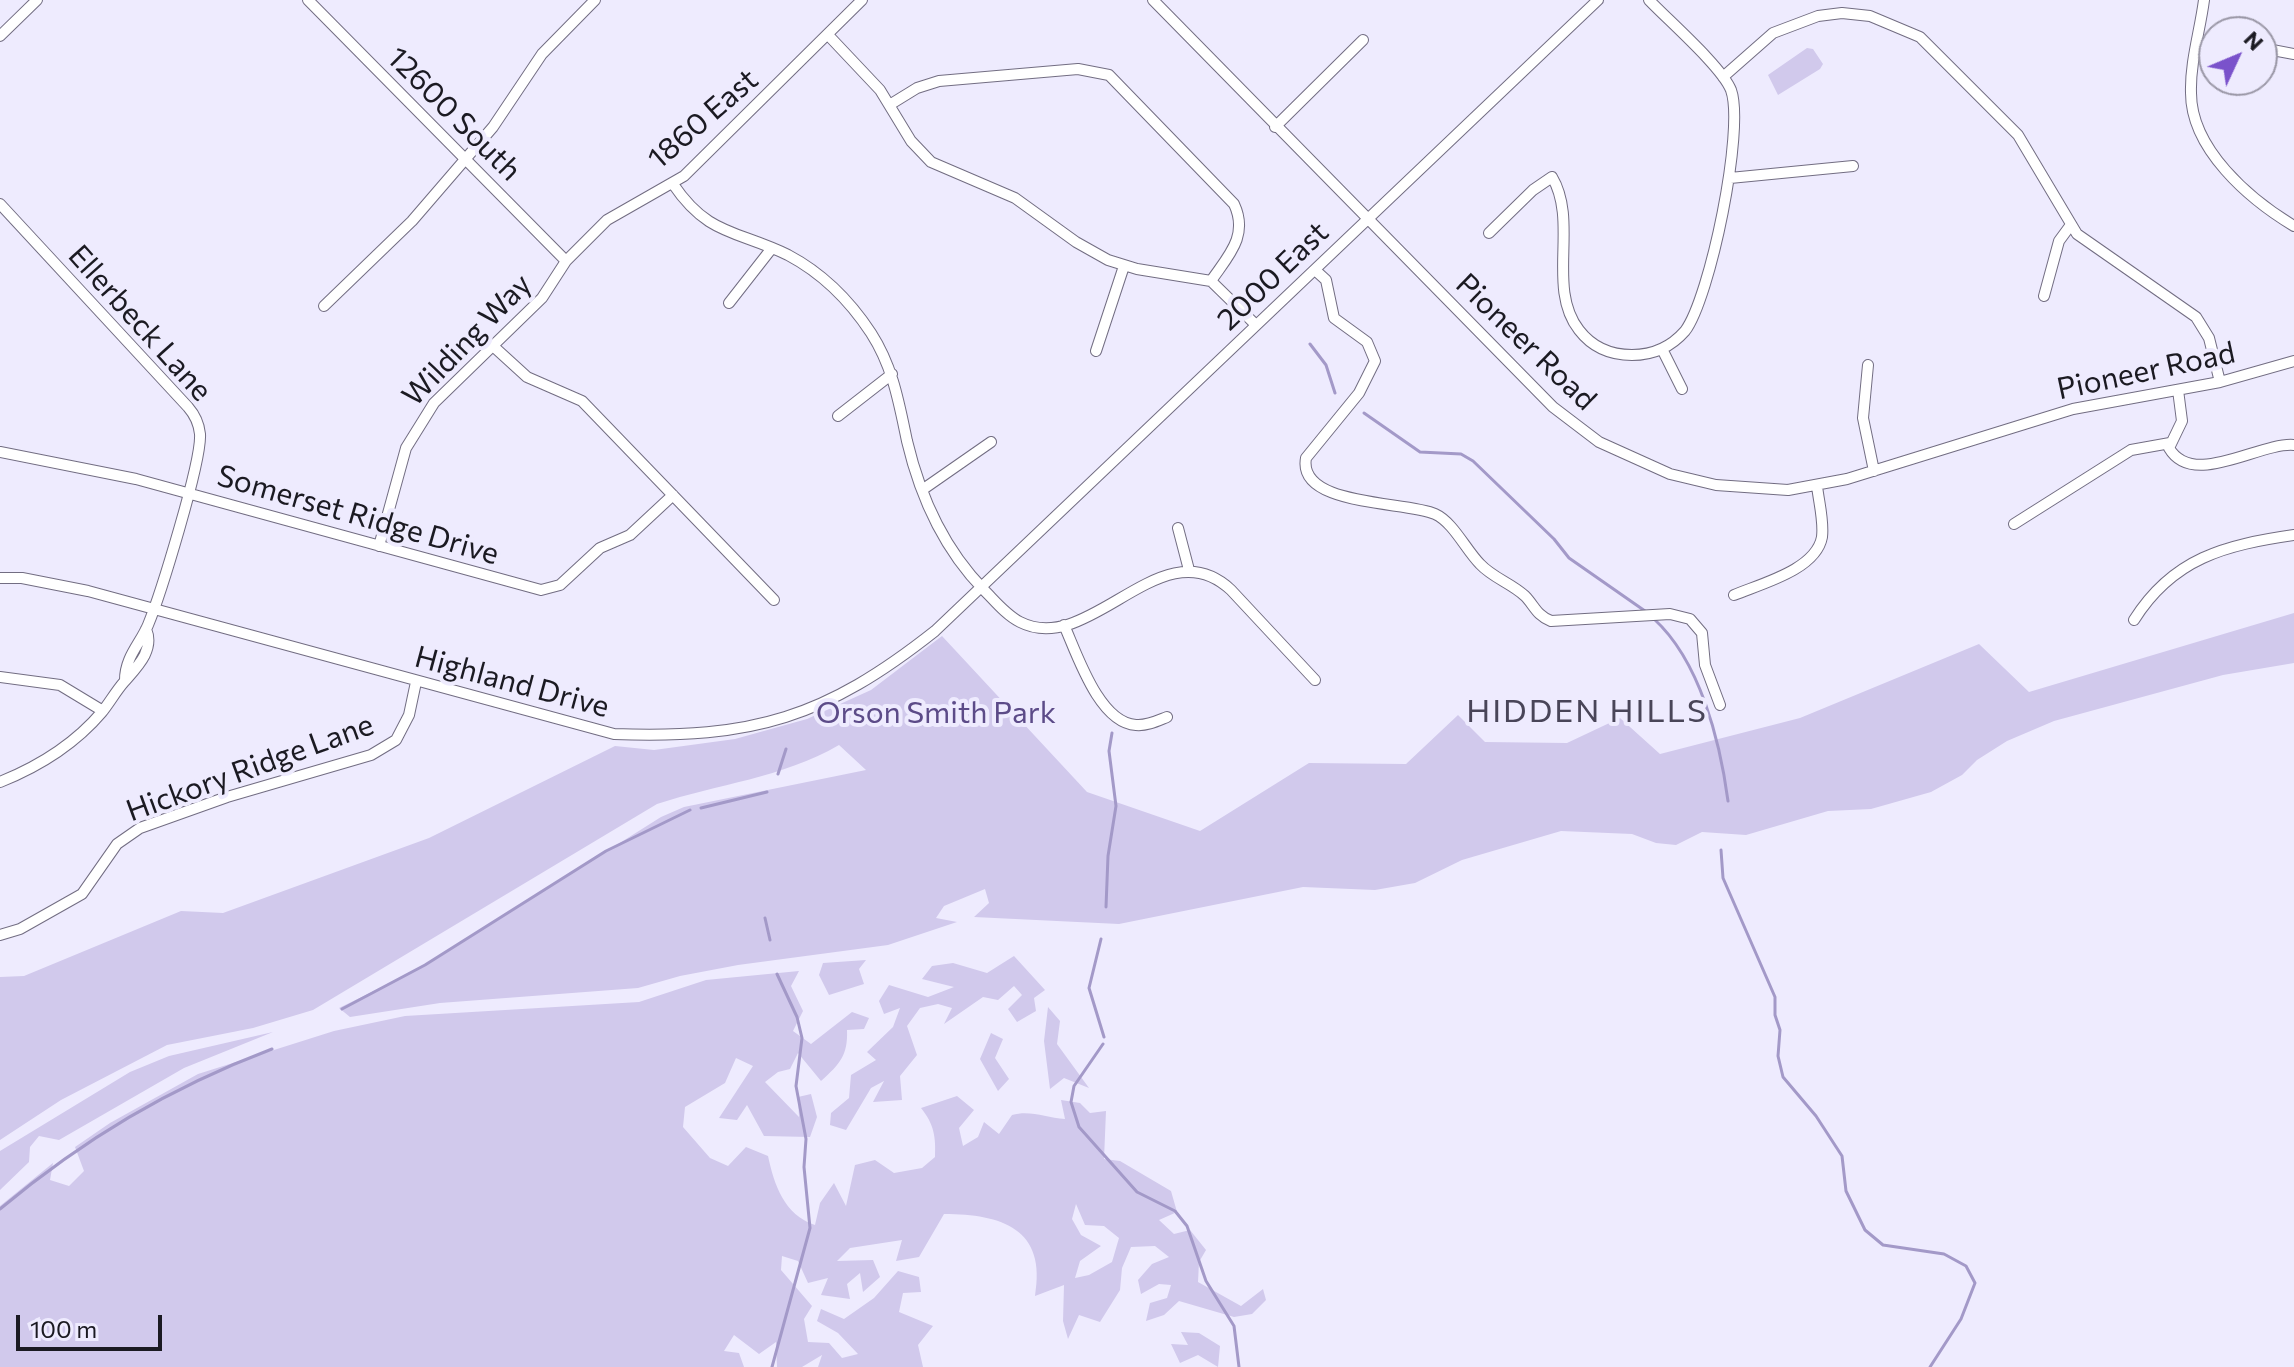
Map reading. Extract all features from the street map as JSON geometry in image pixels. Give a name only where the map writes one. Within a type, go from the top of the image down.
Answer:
[{"type":"street","points":[[19,0],[27,9]]},
{"type":"street","points":[[0,36],[37,0]]},
{"type":"street","name":"12600 South","points":[[309,0],[416,113],[466,158],[566,261]]},
{"type":"street","points":[[324,306],[405,228],[506,110],[542,54],[595,0]]},
{"type":"street","name":"1860 East","points":[[566,261],[614,214],[673,184],[829,36],[862,0]]},
{"type":"street","name":"Pioneer Road","points":[[1153,0],[1553,407],[1599,442],[1670,474],[1716,485],[1765,490],[1817,486],[2073,409],[2220,382],[2294,361]]},
{"type":"street","name":"2000 East","points":[[982,587],[1598,0]]},
{"type":"street","points":[[1489,233],[1533,190],[1552,177],[1561,199],[1566,296],[1575,325],[1590,342],[1612,353],[1638,355],[1662,349],[1680,336],[1695,311],[1730,178],[1735,108],[1723,77],[1649,0]]},
{"type":"street","points":[[1842,0],[1842,13]]},
{"type":"street","points":[[2204,0],[2204,38],[2192,67],[2190,96],[2198,127],[2218,160],[2248,191],[2269,211],[2294,226]]},
{"type":"street","points":[[1723,77],[1783,27],[1806,18],[1842,13],[1895,23],[1942,55],[2018,135],[2070,226],[2196,317],[2209,338],[2220,382]]},
{"type":"street","points":[[829,36],[891,104],[911,141],[931,162],[1015,198],[1084,247],[1124,266],[1211,281],[1256,325]]},
{"type":"street","points":[[1275,127],[1363,40]]},
{"type":"street","points":[[891,104],[917,88],[939,81],[1078,69],[1109,75],[1234,204],[1239,222],[1237,241],[1211,281]]},
{"type":"street","points":[[1730,178],[1853,166]]},
{"type":"street","points":[[673,184],[708,224],[772,248],[812,270],[846,300],[873,336],[892,374],[922,490],[955,556],[1020,623],[1045,628],[1064,625],[1135,593],[1167,574],[1189,570],[1204,572],[1225,584],[1315,680]]},
{"type":"street","name":"Ellerbeck Lane","points":[[0,204],[192,412],[200,439],[153,610],[125,667],[125,680],[103,711],[70,745],[40,764],[0,782]]},
{"type":"street","points":[[2044,296],[2059,241],[2070,226]]},
{"type":"street","points":[[729,303],[772,248]]},
{"type":"street","name":"Wilding Way","points":[[379,546],[414,432],[434,403],[542,298],[566,261]]},
{"type":"street","points":[[1096,351],[1124,266]]},
{"type":"street","points":[[1315,270],[1326,280],[1334,318],[1367,342],[1375,361],[1359,393],[1306,458],[1306,471],[1313,481],[1331,491],[1363,500],[1437,514],[1487,572],[1525,596],[1545,619],[1564,623],[1664,614],[1684,616],[1699,627],[1705,665],[1720,705]]},
{"type":"street","points":[[493,346],[527,377],[582,401],[774,600]]},
{"type":"street","points":[[1662,349],[1682,389]]},
{"type":"street","points":[[1868,365],[1863,418],[1874,471]]},
{"type":"street","points":[[838,416],[892,374]]},
{"type":"street","points":[[2178,390],[2182,421],[2170,443],[2171,452],[2179,459],[2201,465],[2225,462],[2273,446],[2294,445]]},
{"type":"street","points":[[922,490],[991,442]]},
{"type":"street","points":[[2014,524],[2131,450],[2170,443]]},
{"type":"street","name":"Somerset Ridge Drive","points":[[0,452],[187,492],[531,588],[551,590],[600,548],[630,535],[673,495]]},
{"type":"street","points":[[1734,595],[1800,565],[1816,551],[1822,534],[1817,486]]},
{"type":"street","points":[[1178,528],[1189,570]]},
{"type":"street","points":[[2134,620],[2156,589],[2181,569],[2228,548],[2294,535]]},
{"type":"street","name":"Highland Drive","points":[[0,578],[35,580],[614,734],[684,736],[740,729],[793,716],[852,691],[935,631],[982,587]]},
{"type":"street","points":[[1064,625],[1094,689],[1116,717],[1136,725],[1167,717]]},
{"type":"street","points":[[0,677],[60,685],[103,711]]},
{"type":"street","name":"Hickory Ridge Lane","points":[[0,935],[20,929],[82,894],[117,844],[140,828],[227,797],[371,755],[396,740],[409,715],[416,682]]},
{"type":"green space","points":[[1807,48],[1813,49],[1823,64],[1820,69],[1778,95],[1768,75]]},
{"type":"green space","name":"Orson Smith Park","points":[[2294,613],[2294,663],[2223,675],[2054,721],[2007,741],[1977,760],[1962,775],[1931,792],[1871,809],[1828,811],[1746,835],[1702,832],[1676,845],[1656,843],[1632,834],[1561,831],[1462,860],[1415,883],[1375,890],[1303,887],[1119,924],[974,917],[989,903],[985,889],[944,906],[936,918],[957,922],[888,945],[738,965],[638,988],[440,1003],[350,1017],[339,1008],[423,967],[661,817],[684,807],[866,770],[839,745],[772,773],[657,804],[313,1010],[253,1028],[167,1045],[61,1100],[0,1140],[0,977],[24,976],[181,911],[223,913],[429,838],[615,746],[654,750],[735,739],[807,719],[871,690],[942,636],[1087,792],[1200,831],[1309,763],[1406,764],[1458,715],[1485,742],[1567,743],[1620,718],[1660,754],[1800,718],[1979,644],[2029,692]]},
{"type":"green space","points":[[1014,956],[1045,990],[1034,998],[1036,1011],[1017,1022],[1008,1009],[1022,995],[1014,986],[998,1000],[983,997],[944,1024],[952,1008],[938,1004],[920,1008],[907,1026],[917,1055],[900,1076],[902,1100],[873,1102],[884,1081],[871,1088],[846,1130],[830,1125],[831,1113],[849,1098],[851,1075],[876,1060],[867,1052],[893,1027],[900,1008],[884,1014],[879,1001],[889,985],[928,997],[954,987],[922,979],[932,966],[953,963],[987,973]]},
{"type":"green space","points":[[866,960],[859,969],[864,984],[829,995],[819,975],[823,963]]},
{"type":"green space","points":[[799,971],[791,986],[803,1011],[793,1031],[811,1044],[852,1012],[869,1018],[864,1029],[847,1030],[842,1058],[821,1081],[798,1053],[790,1069],[778,1072],[765,1082],[799,1117],[798,1097],[811,1094],[817,1117],[810,1137],[764,1136],[747,1105],[737,1120],[719,1118],[753,1066],[736,1058],[725,1083],[685,1107],[683,1127],[710,1158],[728,1166],[746,1147],[768,1156],[782,1197],[804,1220],[815,1225],[820,1203],[834,1183],[846,1206],[855,1165],[875,1160],[894,1173],[922,1168],[935,1157],[933,1131],[921,1108],[957,1096],[974,1110],[959,1128],[963,1146],[978,1137],[984,1122],[999,1134],[1012,1115],[1032,1114],[1065,1119],[1061,1100],[1080,1103],[1090,1113],[1106,1111],[1104,1159],[1120,1161],[1171,1191],[1177,1212],[1159,1220],[1174,1234],[1190,1230],[1206,1250],[1199,1262],[1198,1282],[1241,1306],[1263,1289],[1266,1300],[1252,1314],[1234,1317],[1179,1301],[1164,1315],[1146,1321],[1150,1303],[1167,1298],[1171,1285],[1159,1284],[1141,1294],[1138,1280],[1152,1264],[1169,1257],[1155,1246],[1131,1247],[1122,1268],[1120,1290],[1100,1322],[1079,1315],[1068,1339],[1063,1321],[1064,1285],[1035,1296],[1037,1273],[1034,1255],[1027,1241],[1001,1222],[984,1217],[944,1214],[919,1257],[896,1261],[902,1240],[850,1248],[837,1261],[873,1260],[880,1277],[863,1292],[860,1273],[847,1284],[850,1299],[821,1295],[828,1278],[808,1283],[798,1261],[782,1256],[781,1270],[812,1306],[804,1319],[808,1342],[829,1343],[842,1358],[858,1354],[838,1333],[817,1321],[821,1309],[844,1319],[874,1298],[898,1271],[919,1277],[921,1292],[903,1293],[899,1312],[933,1326],[918,1345],[923,1367],[818,1367],[822,1355],[802,1367],[777,1367],[776,1342],[759,1354],[734,1335],[724,1351],[739,1353],[744,1367],[0,1367],[0,1206],[53,1163],[50,1180],[69,1186],[84,1171],[75,1147],[110,1123],[198,1074],[334,1031],[405,1016],[639,1002],[706,980]],"holes":[[[1076,1204],[1085,1225],[1104,1226],[1119,1238],[1112,1262],[1089,1275],[1075,1278],[1080,1261],[1101,1246],[1081,1235],[1072,1219]]]},
{"type":"green space","points":[[1048,1007],[1060,1021],[1057,1044],[1089,1088],[1064,1078],[1050,1089],[1044,1041]]},
{"type":"green space","points":[[273,1032],[184,1068],[59,1140],[39,1136],[30,1147],[29,1162],[0,1190],[0,1151],[130,1072],[169,1056]]},
{"type":"green space","points":[[991,1033],[1003,1039],[995,1058],[1009,1079],[998,1091],[980,1059]]},
{"type":"green space","points":[[1181,1332],[1199,1333],[1220,1346],[1218,1367],[1198,1355],[1180,1363],[1171,1344],[1188,1345]]},
{"type":"waterway","points":[[1310,344],[1326,365],[1335,393]]},
{"type":"waterway","points":[[1364,413],[1420,452],[1461,454],[1473,461],[1554,539],[1569,558],[1645,611]]},
{"type":"waterway","points":[[1654,619],[1670,636],[1696,679],[1720,753],[1728,801]]},
{"type":"waterway","points":[[1106,907],[1108,856],[1116,806],[1109,751],[1112,733]]},
{"type":"waterway","points":[[778,774],[786,749]]},
{"type":"waterway","points":[[701,808],[767,792]]},
{"type":"waterway","points":[[342,1009],[425,965],[606,851],[690,810]]},
{"type":"waterway","points":[[1721,850],[1723,878],[1775,997],[1775,1015],[1780,1030],[1778,1056],[1783,1077],[1816,1116],[1842,1156],[1846,1191],[1865,1230],[1883,1245],[1944,1254],[1966,1266],[1975,1283],[1961,1319],[1930,1367]]},
{"type":"waterway","points":[[765,918],[770,940]]},
{"type":"waterway","points":[[1101,939],[1089,988],[1104,1037]]},
{"type":"waterway","points":[[772,1367],[810,1228],[804,1167],[806,1139],[796,1086],[802,1038],[797,1017],[777,974]]},
{"type":"waterway","points":[[1103,1044],[1074,1086],[1071,1102],[1079,1127],[1137,1192],[1175,1211],[1187,1226],[1206,1281],[1234,1326],[1239,1367]]},
{"type":"waterway","points":[[0,1209],[63,1160],[129,1117],[198,1081],[272,1049]]},
{"type":"district","name":"HIDDEN HILLS","points":[[1587,711]]}]
